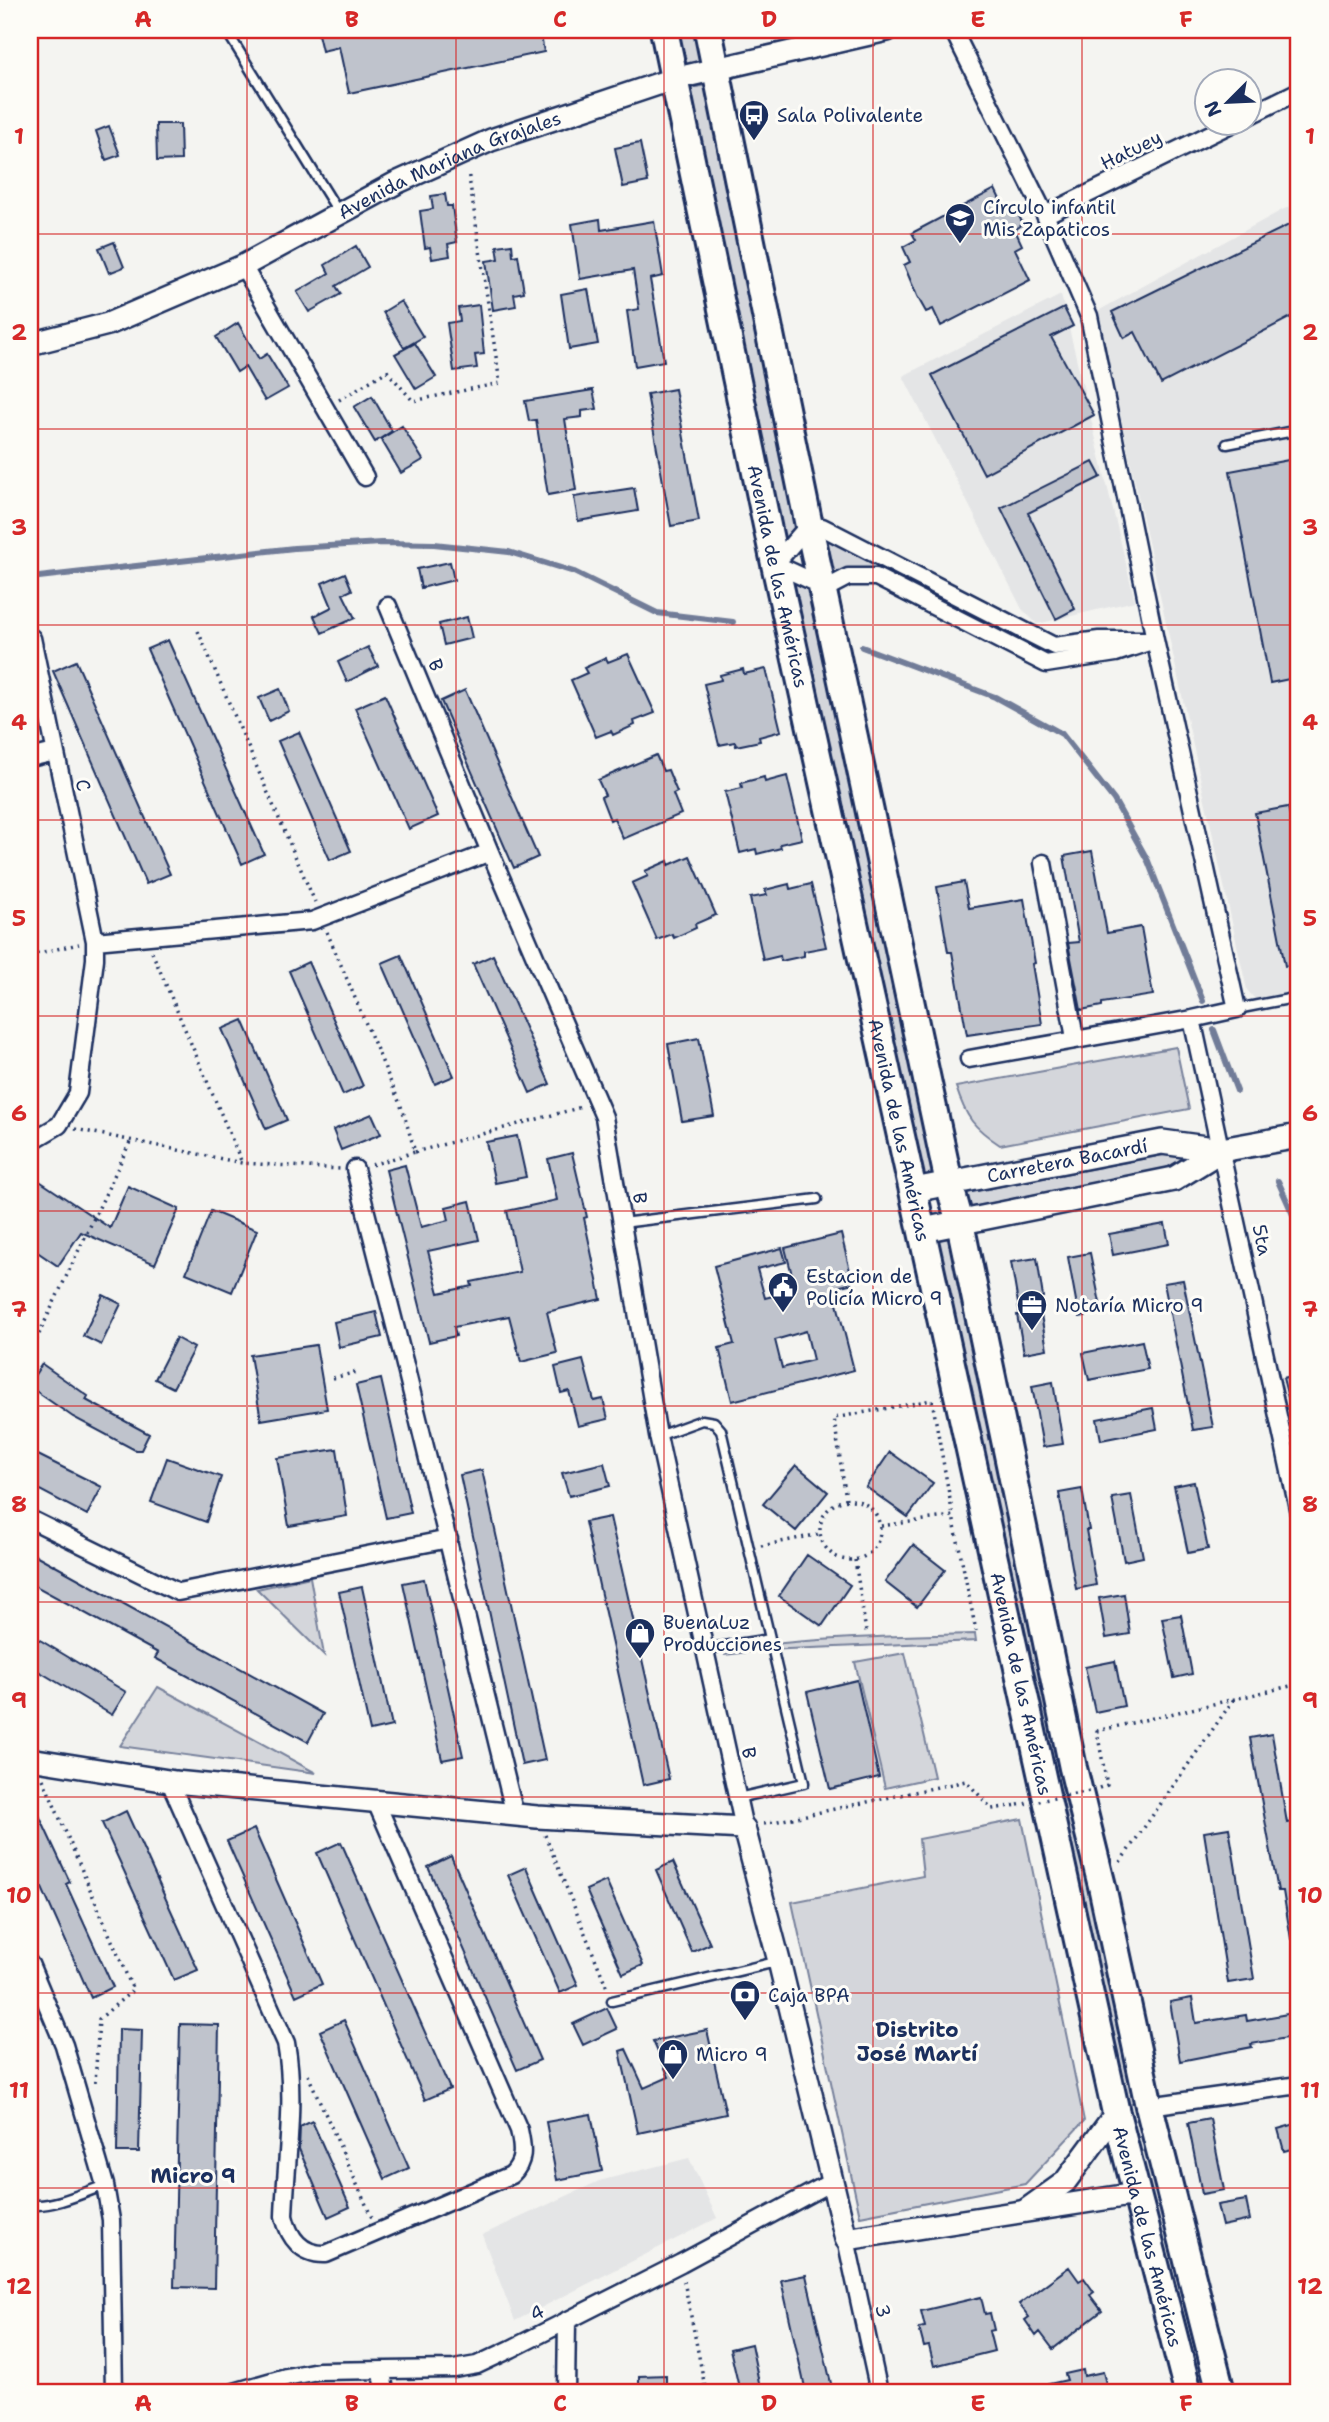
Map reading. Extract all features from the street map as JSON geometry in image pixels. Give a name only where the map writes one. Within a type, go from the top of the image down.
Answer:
[{"type":"main road","name":"Avenida de las Américas","points":[[708,30],[809,526],[949,1183],[960,1223],[1073,1768],[1102,1886],[1149,2106],[1221,2392]]},
{"type":"main road","name":"Avenida de las Américas","points":[[662,33],[775,564],[1116,2113],[1188,2392]]},
{"type":"main road","name":"Carretera Bacardí","points":[[914,1190],[1162,1142],[1221,1150],[1299,1136]]},
{"type":"main road","name":"Carretera Bacardí","points":[[923,1230],[1174,1179],[1221,1150]]},
{"type":"main road","points":[[1116,2113],[1149,2106]]},
{"type":"street","name":"Avenida Mariana Grajales","points":[[30,344],[108,324],[243,266],[396,183],[491,140],[673,79],[887,30]]},
{"type":"street","points":[[953,30],[1045,215],[1089,316],[1155,640],[1237,1009],[1192,1020],[1075,1038],[969,1059]]},
{"type":"street","points":[[1262,109],[1299,91]]},
{"type":"street","name":"Hatuey","points":[[1045,215],[1206,136]]},
{"type":"street","points":[[243,266],[365,477]]},
{"type":"street","points":[[809,526],[822,527],[1054,646],[1099,640],[1155,640],[1116,653],[1046,664],[876,577],[848,577],[827,588],[775,564],[809,526]]},
{"type":"street","name":"B","points":[[388,606],[608,1131],[658,1436],[744,1828]]},
{"type":"street","name":"C","points":[[32,638],[95,941],[78,1093],[59,1125]]},
{"type":"street","points":[[30,758],[55,752]]},
{"type":"street","points":[[95,941],[312,921],[490,852]]},
{"type":"street","points":[[1043,863],[1075,1038]]},
{"type":"street","name":"5ta","points":[[1192,1020],[1299,1514]]},
{"type":"street","points":[[30,1142],[59,1125]]},
{"type":"street","points":[[355,1170],[449,1539],[515,1815]]},
{"type":"street","points":[[30,1519],[178,1592],[449,1539]]},
{"type":"street","points":[[32,1759],[170,1782],[376,1802],[537,1817],[744,1828],[846,2239],[1136,2194]]},
{"type":"street","points":[[170,1782],[286,2043],[290,2066],[284,2216],[286,2227],[294,2241],[318,2254],[326,2254],[379,2233],[511,2175],[519,2168],[523,2152],[519,2130],[376,1802]]},
{"type":"street","points":[[30,1964],[64,2045],[105,2185],[111,2220],[114,2392]]},
{"type":"street","points":[[1149,2106],[1299,2085]]},
{"type":"street","points":[[1022,2213],[1065,2182],[1116,2113]]},
{"type":"street","name":"4","points":[[234,2392],[318,2371],[454,2369],[477,2365],[681,2263],[833,2181]]},
{"type":"street","name":"3","points":[[846,2239],[879,2392]]},
{"type":"street","points":[[566,2392],[567,2320]]},
{"type":"street","points":[[382,2371],[384,2392]]},
{"type":"lane","points":[[226,30],[339,213]]},
{"type":"lane","points":[[1227,444],[1299,430]]},
{"type":"lane","points":[[1237,1009],[1299,997]]},
{"type":"lane","points":[[622,1223],[817,1199]]},
{"type":"lane","points":[[658,1436],[702,1420],[714,1422],[721,1430],[804,1783],[738,1798]]},
{"type":"lane","points":[[705,1649],[770,1639]]},
{"type":"lane","points":[[612,2001],[779,1961]]},
{"type":"lane","points":[[30,2204],[34,2206],[61,2201],[105,2185]]},
{"type":"path","points":[[325,408],[387,371],[414,401],[500,383],[465,152]]},
{"type":"path","points":[[146,937],[242,1163]]},
{"type":"path","points":[[30,955],[95,941]]},
{"type":"path","points":[[415,1152],[598,1102]]},
{"type":"path","points":[[59,1125],[242,1163],[355,1170]]},
{"type":"path","points":[[30,1353],[131,1140]]},
{"type":"path","points":[[333,1378],[357,1372]]},
{"type":"path","points":[[846,1499],[834,1418],[932,1400],[976,1630]]},
{"type":"path","points":[[846,1499],[862,1501],[871,1507],[881,1526],[877,1544],[864,1558],[855,1560],[836,1557],[828,1551],[820,1534],[825,1513],[846,1499]]},
{"type":"path","points":[[881,1526],[953,1516]]},
{"type":"path","points":[[749,1548],[820,1534]]},
{"type":"path","points":[[855,1560],[866,1632]]},
{"type":"path","points":[[744,1828],[966,1781],[992,1809],[1090,1791],[1107,1785],[1097,1731],[1299,1684]]},
{"type":"path","points":[[1102,1886],[1235,1697]]},
{"type":"path","points":[[32,1759],[133,1990],[99,2019],[95,2085]]},
{"type":"path","points":[[537,1817],[612,2001]]},
{"type":"path","points":[[681,2263],[706,2392]]},
{"type":"shaded area","points":[[676,30],[695,30],[701,62],[682,66]]},
{"type":"shaded area","points":[[706,85],[797,525],[782,542],[687,89]]},
{"type":"shaded area","points":[[1299,204],[1299,999],[1262,1007],[1247,990],[1096,312],[1284,209]]},
{"type":"shaded area","points":[[1061,295],[1135,601],[1037,624],[1022,609],[903,376]]},
{"type":"shaded area","points":[[823,537],[1021,637],[1114,647],[1047,656],[877,570],[847,569],[831,577]]},
{"type":"shaded area","points":[[790,581],[811,590],[935,1173],[922,1176]]},
{"type":"shaded area","points":[[1176,1047],[1189,1109],[1000,1145],[972,1121],[963,1107],[956,1087]]},
{"type":"shaded area","points":[[1163,1155],[1185,1158],[1166,1168],[968,1208],[965,1193]]},
{"type":"shaded area","points":[[951,1238],[1136,2102],[1126,2104],[937,1240]]},
{"type":"shaded area","points":[[310,1577],[324,1655],[257,1589]]},
{"type":"shaded area","points":[[975,1634],[976,1641],[765,1650],[725,1655],[723,1650],[818,1640]]},
{"type":"shaded area","points":[[905,1653],[934,1777],[885,1788],[855,1662]]},
{"type":"shaded area","points":[[158,1687],[316,1773],[120,1746]]},
{"type":"shaded area","points":[[1022,1819],[1084,2121],[1025,2184],[860,2216],[792,1902],[923,1876],[919,1839]]},
{"type":"shaded area","points":[[689,2158],[717,2218],[515,2321],[482,2235],[599,2181]]},
{"type":"building","points":[[317,30],[540,30],[544,52],[349,93],[339,47],[322,51]]},
{"type":"building","points":[[156,124],[180,124],[181,160],[157,161]]},
{"type":"building","points":[[109,126],[120,155],[106,160],[96,131]]},
{"type":"building","points":[[640,143],[648,182],[623,187],[615,148]]},
{"type":"building","points":[[995,189],[1006,212],[1015,208],[1023,224],[1015,230],[1022,245],[1015,249],[1030,280],[941,326],[933,309],[926,312],[917,296],[904,265],[910,262],[903,247],[916,240],[912,233]]},
{"type":"building","points":[[445,194],[447,206],[452,206],[457,242],[448,244],[450,256],[432,259],[430,247],[425,248],[420,211],[433,209],[431,196]]},
{"type":"building","points":[[600,219],[601,230],[654,221],[663,276],[650,279],[664,361],[635,366],[627,311],[639,309],[633,270],[580,279],[572,224]]},
{"type":"building","points":[[1299,220],[1299,313],[1161,384],[1135,332],[1124,338],[1112,312]]},
{"type":"building","points":[[114,242],[124,267],[109,273],[99,248]]},
{"type":"building","points":[[512,244],[513,256],[518,255],[524,292],[514,294],[516,306],[493,310],[486,261],[499,259],[497,246]]},
{"type":"building","points":[[356,246],[368,267],[336,286],[341,294],[309,312],[297,292],[329,273],[325,265]]},
{"type":"building","points":[[588,289],[598,344],[569,349],[561,294]]},
{"type":"building","points":[[401,301],[423,337],[404,348],[383,312]]},
{"type":"building","points":[[479,305],[484,354],[475,355],[477,368],[454,371],[447,323],[460,321],[458,308]]},
{"type":"building","points":[[1064,308],[1073,326],[1051,337],[1094,415],[984,474],[932,375]]},
{"type":"building","points":[[238,323],[259,359],[267,354],[288,388],[265,401],[245,367],[237,372],[216,337]]},
{"type":"building","points":[[415,343],[436,377],[416,389],[395,354]]},
{"type":"building","points":[[675,389],[699,521],[671,526],[647,394]]},
{"type":"building","points":[[593,390],[597,409],[582,411],[582,417],[565,419],[576,490],[548,495],[536,420],[529,421],[525,401]]},
{"type":"building","points":[[372,396],[392,431],[375,442],[354,407]]},
{"type":"building","points":[[402,426],[423,460],[401,473],[381,439]]},
{"type":"building","points":[[1294,459],[1299,486],[1299,677],[1270,683],[1230,471]]},
{"type":"building","points":[[1093,462],[1101,477],[1028,513],[1075,609],[1056,619],[1001,508]]},
{"type":"building","points":[[634,488],[638,511],[578,521],[574,497]]},
{"type":"building","points":[[450,562],[454,580],[421,588],[417,569]]},
{"type":"building","points":[[345,573],[352,590],[343,594],[355,618],[322,633],[314,616],[332,607],[322,583]]},
{"type":"building","points":[[467,617],[472,638],[444,645],[439,624]]},
{"type":"building","points":[[168,640],[264,854],[242,864],[147,649]]},
{"type":"building","points":[[368,647],[378,666],[347,682],[338,662]]},
{"type":"building","points":[[628,654],[655,713],[634,721],[635,725],[613,735],[611,731],[596,737],[571,680],[587,673],[584,668],[606,658],[608,662]]},
{"type":"building","points":[[76,661],[170,874],[146,884],[53,671]]},
{"type":"building","points":[[743,669],[744,674],[766,669],[781,731],[759,737],[760,741],[736,746],[735,742],[719,745],[704,684],[721,680],[720,675]]},
{"type":"building","points":[[280,689],[289,711],[269,721],[259,698]]},
{"type":"building","points":[[465,690],[538,857],[514,868],[441,701]]},
{"type":"building","points":[[385,695],[438,816],[409,829],[355,708]]},
{"type":"building","points":[[299,732],[351,851],[330,860],[278,741]]},
{"type":"building","points":[[656,755],[663,771],[668,770],[677,792],[673,794],[681,814],[623,839],[614,818],[610,820],[601,797],[605,795],[598,780]]},
{"type":"building","points":[[787,776],[802,839],[780,844],[781,848],[757,854],[756,849],[740,853],[725,792],[742,788],[741,783],[764,777],[765,782]]},
{"type":"building","points":[[1288,807],[1292,824],[1299,822],[1299,840],[1296,841],[1299,858],[1299,964],[1285,966],[1255,813]]},
{"type":"building","points":[[1092,851],[1107,933],[1141,927],[1153,995],[1102,1003],[1102,1006],[1081,1010],[1068,943],[1079,942],[1064,856]]},
{"type":"building","points":[[690,856],[716,915],[695,924],[696,928],[674,938],[672,934],[657,940],[632,883],[648,876],[645,871],[668,861],[669,865]]},
{"type":"building","points":[[964,882],[969,908],[1024,899],[1042,1024],[967,1035],[952,952],[948,952],[937,887]]},
{"type":"building","points":[[789,884],[790,889],[811,884],[826,947],[804,951],[804,956],[781,961],[780,956],[763,960],[750,898],[767,895],[765,890]]},
{"type":"building","points":[[401,955],[454,1076],[435,1084],[382,963]]},
{"type":"building","points":[[493,955],[550,1084],[530,1093],[473,964]]},
{"type":"building","points":[[308,962],[363,1086],[343,1095],[289,971]]},
{"type":"building","points":[[243,1020],[287,1120],[266,1129],[222,1029]]},
{"type":"building","points":[[699,1038],[714,1116],[682,1121],[668,1044]]},
{"type":"building","points":[[372,1114],[381,1134],[341,1150],[333,1130]]},
{"type":"building","points":[[517,1136],[526,1177],[495,1183],[486,1142]]},
{"type":"building","points":[[572,1153],[587,1217],[584,1218],[601,1299],[547,1312],[557,1353],[521,1362],[509,1316],[454,1327],[456,1336],[429,1342],[386,1170],[405,1165],[421,1227],[449,1220],[446,1207],[470,1201],[479,1240],[428,1251],[439,1293],[472,1286],[471,1282],[520,1272],[507,1211],[557,1200],[548,1159]]},
{"type":"building","points":[[38,1180],[110,1228],[128,1186],[179,1209],[155,1264],[81,1232],[58,1266],[30,1247],[30,1192]]},
{"type":"building","points":[[211,1211],[257,1230],[232,1292],[186,1273]]},
{"type":"building","points":[[1165,1224],[1169,1244],[1113,1255],[1109,1234]]},
{"type":"building","name":"Estacion de Policía Micro 9","points":[[841,1234],[853,1283],[833,1288],[854,1370],[732,1401],[719,1348],[734,1344],[714,1266],[782,1248],[786,1262],[757,1269],[765,1298],[796,1290],[785,1248]],"holes":[[[806,1331],[813,1360],[782,1368],[775,1340]]]},
{"type":"building","points":[[1090,1253],[1102,1313],[1079,1317],[1068,1257]]},
{"type":"building","points":[[1037,1258],[1043,1297],[1038,1298],[1047,1349],[1024,1353],[1011,1262]]},
{"type":"building","points":[[1183,1280],[1213,1427],[1193,1430],[1164,1283]]},
{"type":"building","points":[[103,1295],[121,1304],[101,1345],[83,1336]]},
{"type":"building","points":[[376,1312],[382,1337],[339,1347],[334,1322]]},
{"type":"building","points":[[176,1338],[194,1348],[173,1388],[155,1379]]},
{"type":"building","points":[[1142,1341],[1148,1369],[1089,1380],[1083,1353]]},
{"type":"building","points":[[316,1345],[327,1409],[261,1420],[250,1355]]},
{"type":"building","points":[[583,1360],[594,1401],[603,1399],[608,1419],[578,1426],[569,1391],[561,1393],[555,1367]]},
{"type":"building","points":[[42,1364],[88,1396],[86,1400],[149,1434],[141,1450],[135,1450],[73,1417],[30,1387],[30,1382]]},
{"type":"building","points":[[1299,1374],[1299,1420],[1294,1421],[1283,1378]]},
{"type":"building","points":[[381,1379],[411,1513],[386,1518],[356,1385]]},
{"type":"building","points":[[1053,1382],[1063,1444],[1043,1447],[1032,1386]]},
{"type":"building","points":[[1153,1408],[1157,1429],[1101,1440],[1097,1419]]},
{"type":"building","points":[[337,1449],[347,1516],[289,1526],[277,1458]]},
{"type":"building","points":[[30,1451],[102,1487],[87,1515],[30,1485]]},
{"type":"building","points":[[890,1452],[933,1483],[908,1517],[866,1487]]},
{"type":"building","points":[[167,1458],[221,1477],[206,1522],[151,1502]]},
{"type":"building","points":[[604,1463],[610,1486],[569,1496],[562,1473]]},
{"type":"building","points":[[796,1465],[828,1492],[796,1531],[763,1504]]},
{"type":"building","points":[[482,1470],[545,1760],[522,1765],[460,1475]]},
{"type":"building","points":[[1194,1482],[1208,1549],[1188,1553],[1174,1486]]},
{"type":"building","points":[[1082,1489],[1096,1585],[1076,1589],[1059,1493]]},
{"type":"building","points":[[1131,1495],[1143,1557],[1124,1561],[1112,1498]]},
{"type":"building","points":[[610,1517],[669,1779],[643,1785],[585,1522]]},
{"type":"building","points":[[913,1545],[945,1570],[917,1607],[885,1582]]},
{"type":"building","points":[[30,1552],[323,1714],[308,1742],[155,1658],[158,1653],[30,1583]]},
{"type":"building","points":[[807,1555],[850,1585],[822,1626],[779,1596]]},
{"type":"building","points":[[424,1579],[463,1756],[442,1760],[403,1583]]},
{"type":"building","points":[[362,1587],[392,1726],[370,1731],[339,1592]]},
{"type":"building","points":[[1124,1594],[1130,1634],[1106,1638],[1099,1598]]},
{"type":"building","points":[[1181,1615],[1192,1674],[1174,1678],[1162,1618]]},
{"type":"building","points":[[30,1634],[126,1692],[112,1715],[30,1666]]},
{"type":"building","points":[[1115,1661],[1124,1706],[1095,1712],[1085,1667]]},
{"type":"building","points":[[857,1680],[879,1777],[830,1789],[807,1692]]},
{"type":"building","points":[[1272,1734],[1287,1823],[1293,1822],[1299,1856],[1299,1939],[1291,1939],[1283,1891],[1278,1891],[1250,1738]]},
{"type":"building","points":[[30,1796],[70,1882],[66,1884],[113,1987],[91,1998],[30,1861]]},
{"type":"building","points":[[126,1811],[198,1970],[174,1980],[102,1823]]},
{"type":"building","points":[[1229,1828],[1254,1979],[1228,1983],[1204,1832]]},
{"type":"building","points":[[254,1829],[322,1984],[296,1996],[227,1841]]},
{"type":"building","points":[[341,1842],[450,2089],[425,2100],[317,1853]]},
{"type":"building","points":[[451,1856],[540,2060],[517,2070],[428,1867]]},
{"type":"building","points":[[673,1862],[710,1944],[692,1952],[656,1870]]},
{"type":"building","points":[[526,1867],[578,1985],[560,1993],[508,1875]]},
{"type":"building","points":[[606,1881],[643,1965],[623,1974],[586,1890]]},
{"type":"building","points":[[1192,1998],[1196,2023],[1246,2015],[1247,2021],[1299,2012],[1299,2036],[1180,2061],[1170,2002]]},
{"type":"building","points":[[607,2008],[617,2029],[583,2045],[573,2024]]},
{"type":"building","points":[[344,2020],[409,2168],[385,2179],[320,2031]]},
{"type":"building","points":[[180,2024],[219,2025],[214,2288],[174,2287]]},
{"type":"building","points":[[119,2029],[142,2030],[139,2152],[117,2152]]},
{"type":"building","name":"Micro 9","points":[[707,2030],[726,2114],[638,2133],[620,2051],[626,2049],[644,2088],[669,2077],[653,2041]]},
{"type":"building","points":[[591,2114],[602,2171],[557,2180],[546,2122]]},
{"type":"building","points":[[1210,2119],[1224,2190],[1202,2194],[1188,2123]]},
{"type":"building","points":[[312,2121],[350,2207],[328,2217],[299,2149],[300,2127]]},
{"type":"building","points":[[1299,2123],[1299,2147],[1284,2151],[1278,2129]]},
{"type":"building","points":[[1246,2200],[1250,2220],[1222,2226],[1217,2205]]},
{"type":"building","points":[[1069,2267],[1079,2281],[1084,2278],[1094,2292],[1090,2295],[1102,2311],[1053,2349],[1040,2332],[1036,2336],[1025,2320],[1029,2317],[1019,2304]]},
{"type":"building","points":[[806,2275],[833,2392],[806,2392],[781,2280]]},
{"type":"building","points":[[981,2297],[985,2314],[990,2313],[994,2330],[989,2331],[994,2351],[934,2366],[929,2346],[924,2347],[919,2328],[925,2327],[921,2311]]},
{"type":"building","points":[[751,2344],[761,2392],[740,2392],[730,2349]]},
{"type":"building","points":[[1083,2370],[1084,2376],[1103,2372],[1108,2392],[1040,2392],[1040,2386],[1067,2380],[1065,2374]]},
{"type":"building","points":[[666,2375],[666,2392],[639,2392],[639,2376]]},
{"type":"waterway","points":[[30,578],[294,548],[381,543],[434,544],[509,552],[574,572],[657,613],[733,622]]},
{"type":"waterway","points":[[862,647],[995,697],[1062,734],[1114,800],[1148,861],[1203,1001]]},
{"type":"waterway","points":[[1214,1030],[1237,1091]]},
{"type":"waterway","points":[[1278,1181],[1299,1228]]},
{"type":"place","name":"Sala Polivalente","points":[[754,142]]},
{"type":"place","name":"Círculo infantil Mis Zapaticos","points":[[960,245]]},
{"type":"place","name":"Estacion de Policía Micro 9","points":[[783,1314]]},
{"type":"place","name":"Notaría Micro 9","points":[[1032,1332]]},
{"type":"place","name":"BuenaLuz Producciones","points":[[640,1660]]},
{"type":"place","name":"Caja BPA","points":[[745,2022]]},
{"type":"place","name":"Micro 9","points":[[673,2081]]},
{"type":"district","name":"Distrito José Martí","points":[[917,2042]]},
{"type":"district","name":"Micro 9","points":[[193,2176]]}]
